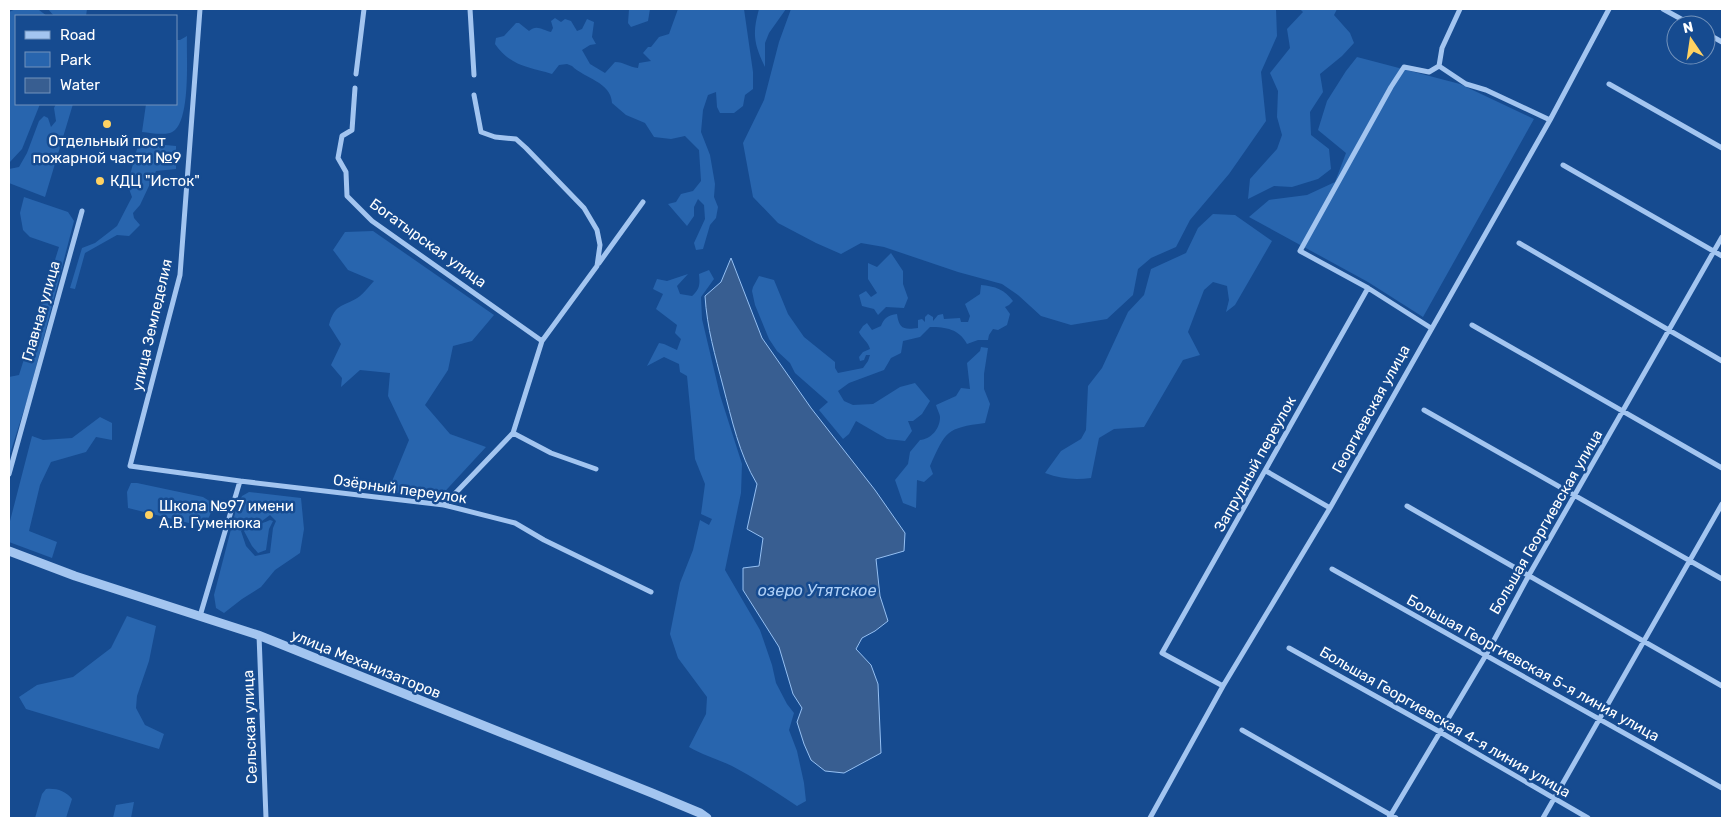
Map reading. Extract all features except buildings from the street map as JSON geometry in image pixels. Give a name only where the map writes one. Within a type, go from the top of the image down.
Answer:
[{"type":"street","name":"улица Земледелия","points":[[130,466],[180,275],[200,9]]},
{"type":"street","points":[[356,74],[364,9]]},
{"type":"street","points":[[470,9],[474,75]]},
{"type":"street","points":[[1431,328],[1368,288],[1300,251],[1382,102],[1404,67],[1429,72],[1439,66],[1442,48],[1460,9]]},
{"type":"street","name":"Георгиевская улица","points":[[1150,818],[1224,686],[1330,508],[1550,120],[1609,9]]},
{"type":"street","points":[[1439,66],[1466,84],[1486,90],[1550,120]]},
{"type":"street","points":[[1609,84],[1722,148]]},
{"type":"street","name":"Богатырская улица","points":[[355,88],[352,130],[342,136],[338,158],[346,172],[347,196],[372,221],[542,341]]},
{"type":"street","points":[[474,95],[480,132],[495,137],[516,139],[584,208],[597,230],[600,244],[597,266]]},
{"type":"street","points":[[1563,165],[1722,256]]},
{"type":"street","points":[[444,505],[513,433],[542,341],[643,202]]},
{"type":"street","name":"Главная улица","points":[[9,474],[82,211]]},
{"type":"street","name":"Большая Георгиевская улица","points":[[1392,817],[1486,655],[1722,237]]},
{"type":"street","points":[[1519,243],[1722,361]]},
{"type":"street","name":"Запрудный переулок","points":[[1224,686],[1162,652],[1368,288]]},
{"type":"street","points":[[1472,325],[1722,468]]},
{"type":"street","points":[[1424,410],[1722,579]]},
{"type":"street","points":[[513,433],[552,453],[596,469]]},
{"type":"street","name":"Озёрный переулок","points":[[130,466],[444,505],[515,523],[544,540],[651,592]]},
{"type":"street","points":[[1266,471],[1330,508]]},
{"type":"street","points":[[200,616],[240,481]]},
{"type":"street","points":[[1543,818],[1722,504]]},
{"type":"street","points":[[1407,506],[1722,686]]},
{"type":"street","name":"улица Механизаторов","points":[[9,552],[75,576],[258,635],[702,817]]},
{"type":"street","name":"Большая Георгиевская 5-я линия улица","points":[[1332,569],[1722,788]]},
{"type":"street","name":"Сельская улица","points":[[258,635],[266,818]]},
{"type":"street","name":"Большая Георгиевская 4-я линия улица","points":[[1289,648],[1440,732],[1588,818]]},
{"type":"street","points":[[1242,730],[1392,817]]},
{"type":"green space","points":[[16,9],[39,10],[46,15],[15,15],[15,105],[40,105],[22,149],[9,163],[9,12]]},
{"type":"green space","points":[[48,9],[87,9],[86,15],[53,15]]},
{"type":"green space","points":[[629,9],[650,9],[648,21],[631,27],[628,23]]},
{"type":"green space","points":[[678,9],[744,9],[753,72],[753,89],[745,95],[743,106],[734,113],[720,113],[717,107],[716,92],[708,95],[703,110],[701,132],[710,155],[715,184],[714,197],[718,207],[716,218],[710,225],[703,249],[696,250],[694,243],[705,219],[704,205],[698,199],[694,207],[694,216],[687,226],[668,204],[676,202],[681,194],[693,191],[701,181],[699,150],[685,136],[671,139],[654,137],[645,123],[626,115],[612,103],[607,90],[602,85],[572,66],[567,64],[559,65],[552,74],[520,65],[507,57],[495,44],[496,38],[504,36],[516,23],[519,23],[529,31],[537,28],[551,32],[553,28],[551,21],[555,18],[561,22],[565,19],[571,21],[577,31],[582,29],[587,19],[594,22],[592,37],[596,44],[582,50],[590,64],[605,73],[615,62],[638,68],[639,63],[651,61],[643,53],[659,37],[669,34]]},
{"type":"green space","points":[[759,9],[786,9],[769,33],[765,43],[765,67],[758,52],[755,39],[755,25]]},
{"type":"green space","points":[[791,9],[1276,9],[1277,36],[1261,72],[1266,121],[1229,174],[1190,220],[1176,247],[1151,258],[1138,269],[1133,295],[1107,319],[1071,325],[1041,316],[1018,295],[1002,284],[958,272],[884,247],[861,243],[841,254],[778,223],[753,197],[743,143],[764,100],[779,42]]},
{"type":"green space","points":[[1300,9],[1337,9],[1334,15],[1350,33],[1354,43],[1342,56],[1320,74],[1323,92],[1310,112],[1311,135],[1329,149],[1331,169],[1318,179],[1292,187],[1274,186],[1248,199],[1250,179],[1277,149],[1282,135],[1277,117],[1278,91],[1270,73],[1290,48],[1287,29],[1303,12]]},
{"type":"green space","points":[[187,36],[187,73],[182,118],[177,128],[170,133],[142,132],[146,105],[178,105],[178,40]]},
{"type":"green space","points":[[1357,57],[1460,84],[1534,119],[1423,317],[1368,282],[1249,217],[1269,200],[1307,195],[1335,182],[1346,153],[1318,130],[1327,101]]},
{"type":"green space","points":[[56,105],[73,105],[45,197],[9,183],[9,169],[19,167],[27,153],[39,121],[44,116],[48,118],[51,127],[56,121],[54,108]]},
{"type":"green space","points":[[144,143],[176,146],[176,169],[156,171],[140,205],[133,213],[134,218],[140,225],[129,236],[117,235],[85,253],[75,289],[70,288],[82,248],[95,243],[117,226],[132,197],[128,186],[115,185],[116,175],[130,175],[137,149]]},
{"type":"green space","points":[[24,197],[68,212],[74,221],[29,394],[9,457],[9,377],[19,375],[59,247],[30,237],[23,230],[20,213]]},
{"type":"green space","points":[[1213,214],[1235,215],[1272,241],[1235,305],[1226,312],[1229,300],[1227,286],[1213,282],[1204,290],[1188,332],[1200,355],[1183,360],[1144,427],[1114,429],[1099,438],[1091,478],[1057,477],[1045,473],[1061,451],[1081,439],[1086,430],[1088,386],[1102,368],[1128,312],[1144,295],[1151,269],[1186,253],[1198,228]]},
{"type":"green space","points":[[373,231],[494,315],[472,341],[453,346],[448,370],[425,405],[450,434],[486,447],[437,500],[388,491],[409,440],[388,396],[390,373],[360,370],[341,387],[342,378],[331,365],[341,344],[329,325],[334,312],[360,296],[374,281],[348,270],[333,250],[345,232]]},
{"type":"green space","points":[[891,253],[903,271],[903,284],[908,298],[904,308],[886,307],[878,315],[874,309],[862,306],[859,295],[866,291],[871,297],[877,293],[868,279],[868,263],[877,267]]},
{"type":"green space","points":[[709,270],[714,279],[701,297],[702,319],[720,395],[742,464],[741,493],[725,570],[760,630],[776,683],[794,713],[789,730],[797,751],[806,801],[797,806],[741,771],[689,747],[706,714],[707,697],[678,658],[670,634],[680,583],[693,550],[700,520],[709,525],[712,519],[701,514],[705,484],[695,459],[687,376],[680,372],[679,364],[664,357],[647,366],[659,343],[677,350],[681,339],[675,333],[677,325],[656,309],[663,294],[653,289],[657,279],[667,281],[688,274],[677,286],[680,294],[692,296],[699,286],[699,274]]},
{"type":"green space","points":[[759,276],[774,280],[788,314],[804,337],[835,362],[835,368],[838,373],[863,368],[868,361],[870,355],[866,355],[864,360],[860,361],[859,357],[863,352],[870,349],[859,332],[867,323],[872,330],[881,326],[887,317],[897,314],[901,326],[909,329],[918,328],[918,320],[922,319],[925,322],[925,317],[928,314],[933,317],[933,321],[938,315],[943,314],[944,319],[960,318],[961,322],[968,322],[970,316],[965,304],[980,294],[981,285],[999,289],[1013,301],[1005,307],[1010,314],[1007,325],[998,330],[993,329],[988,340],[978,340],[967,344],[960,335],[952,330],[930,327],[920,337],[903,341],[901,353],[891,358],[884,370],[849,383],[838,391],[844,401],[853,405],[873,404],[900,387],[915,383],[930,401],[922,414],[913,421],[908,421],[912,431],[905,441],[887,439],[856,421],[849,434],[843,439],[819,410],[828,402],[795,373],[790,363],[777,351],[769,339],[755,305],[752,291]]},
{"type":"green space","points":[[981,347],[988,348],[984,389],[990,404],[985,423],[962,427],[949,433],[944,438],[930,466],[933,474],[924,482],[917,480],[916,508],[903,503],[895,480],[908,464],[910,452],[920,440],[928,438],[937,429],[940,417],[936,405],[956,396],[961,388],[970,389],[967,363],[980,351]]},
{"type":"green space","points":[[100,417],[112,423],[112,440],[96,437],[86,452],[51,462],[40,485],[29,531],[57,542],[52,558],[9,542],[9,525],[32,436],[43,440],[72,438]]},
{"type":"green space","points":[[131,483],[203,497],[211,502],[210,516],[201,526],[128,508],[127,492]]},
{"type":"green space","points":[[249,492],[301,498],[304,529],[300,553],[275,570],[261,587],[224,613],[216,608],[214,595],[237,506],[242,496]],"holes":[[[270,515],[276,521],[273,528],[270,553],[255,556],[246,546],[241,531],[247,524],[262,521]]]},
{"type":"green space","points":[[270,520],[273,521],[269,529],[266,550],[258,553],[244,531]]},
{"type":"green space","points":[[127,616],[156,626],[149,661],[137,696],[136,708],[145,725],[164,734],[159,749],[26,709],[19,697],[37,685],[73,677],[111,648]]},
{"type":"green space","points":[[46,789],[60,791],[72,799],[66,818],[35,818],[42,794]]},
{"type":"green space","points":[[134,802],[131,818],[113,818],[116,805]]},
{"type":"water","name":"озеро Утятское","points":[[731,258],[762,338],[811,408],[875,490],[905,533],[904,551],[876,559],[880,596],[888,621],[862,638],[856,649],[871,665],[878,684],[881,753],[844,773],[825,771],[811,760],[797,722],[802,708],[793,694],[779,647],[743,590],[743,568],[759,566],[763,538],[747,529],[757,484],[745,461],[733,424],[712,341],[705,296],[721,282]]},
{"type":"place","name":"Отдельный пост пожарной части №9","points":[[107,124]]},
{"type":"place","name":"КДЦ \"Исток\"","points":[[100,181]]},
{"type":"place","name":"Школа №97 имени А.В. Гуменюка","points":[[149,515]]}]
